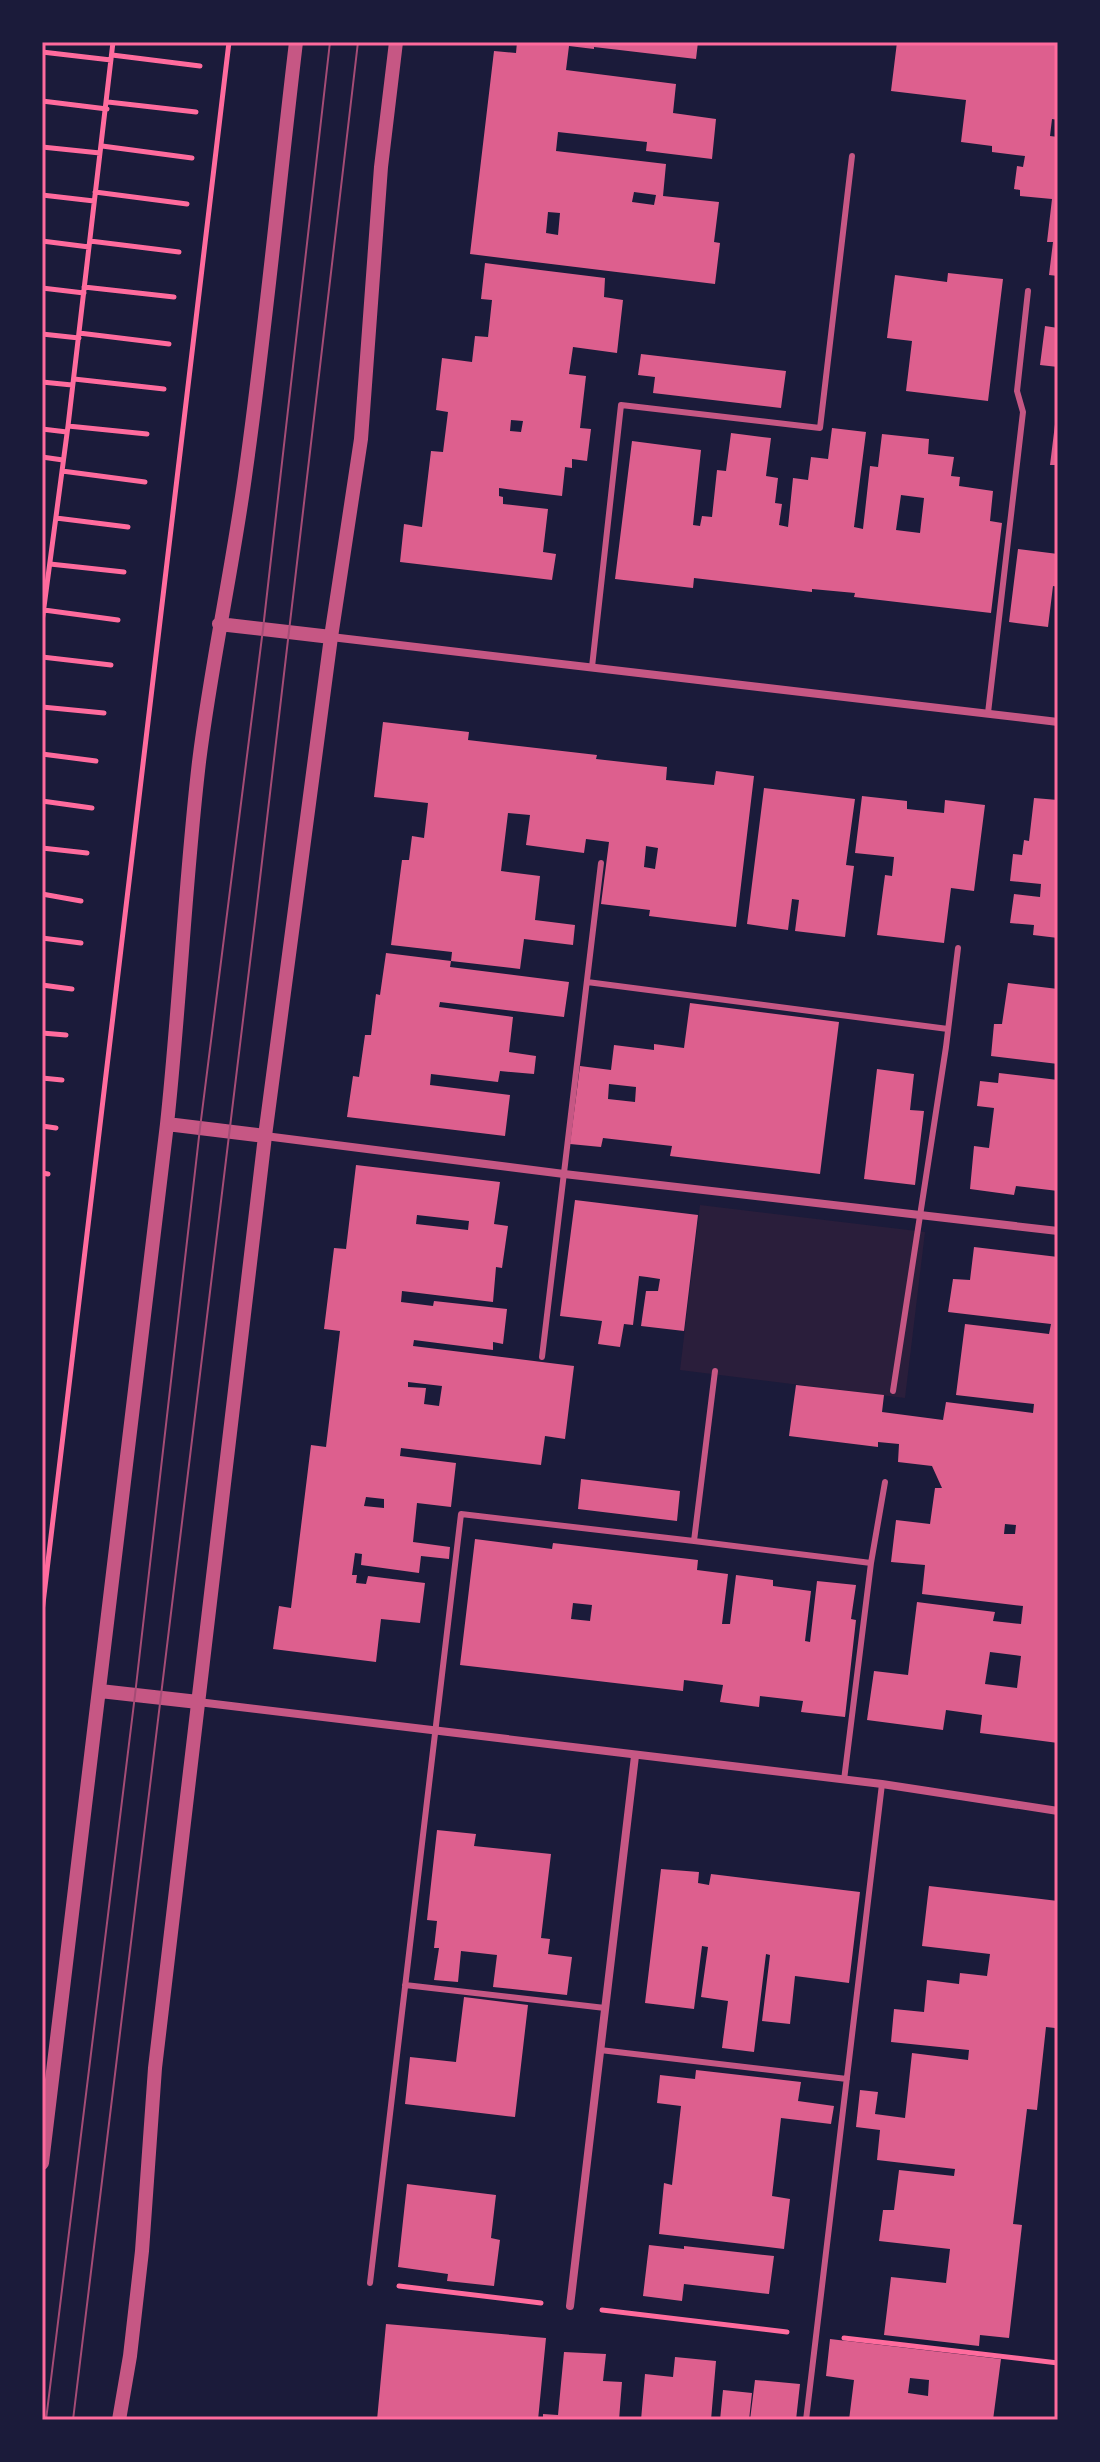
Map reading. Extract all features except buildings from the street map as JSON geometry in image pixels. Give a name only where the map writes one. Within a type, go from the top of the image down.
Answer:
[{"type":"street","points":[[42,2163],[167,1124],[199,763],[246,469],[296,42]]},
{"type":"street","points":[[119,2420],[140,2266],[155,2068],[265,1136],[331,637],[361,439],[381,167],[396,42]]},
{"type":"street","points":[[219,624],[1058,722]]},
{"type":"street","points":[[167,1124],[1058,1231]]},
{"type":"street","points":[[100,1691],[882,1784],[1058,1811]]},
{"type":"street","points":[[570,2306],[635,1756]]},
{"type":"lane","points":[[592,667],[621,405],[820,428],[852,156]]},
{"type":"lane","points":[[988,713],[1023,412],[1017,391],[1028,291]]},
{"type":"lane","points":[[542,1357],[601,863]]},
{"type":"lane","points":[[893,1391],[958,948]]},
{"type":"lane","points":[[587,982],[948,1029]]},
{"type":"lane","points":[[694,1541],[715,1371]]},
{"type":"lane","points":[[844,1780],[871,1563],[885,1482]]},
{"type":"lane","points":[[370,2283],[461,1514],[871,1563]]},
{"type":"lane","points":[[806,2420],[882,1784]]},
{"type":"lane","points":[[405,1985],[605,2008]]},
{"type":"lane","points":[[600,2050],[847,2079]]},
{"type":"path","points":[[42,622],[113,42]]},
{"type":"path","points":[[42,1612],[229,42]]},
{"type":"path","points":[[42,52],[200,66]]},
{"type":"path","points":[[42,101],[196,112]]},
{"type":"path","points":[[42,147],[192,158]]},
{"type":"path","points":[[95,192],[187,204]]},
{"type":"path","points":[[42,195],[94,201]]},
{"type":"path","points":[[42,241],[179,252]]},
{"type":"path","points":[[42,288],[174,297]]},
{"type":"path","points":[[42,334],[169,344]]},
{"type":"path","points":[[42,382],[164,389]]},
{"type":"path","points":[[42,429],[147,434]]},
{"type":"path","points":[[42,457],[63,460]]},
{"type":"path","points":[[62,471],[145,482]]},
{"type":"path","points":[[56,518],[128,527]]},
{"type":"path","points":[[50,564],[124,572]]},
{"type":"path","points":[[44,610],[118,620]]},
{"type":"path","points":[[42,657],[111,665]]},
{"type":"path","points":[[42,707],[104,713]]},
{"type":"path","points":[[42,754],[96,761]]},
{"type":"path","points":[[42,801],[92,808]]},
{"type":"path","points":[[42,848],[87,853]]},
{"type":"path","points":[[42,894],[81,901]]},
{"type":"path","points":[[42,938],[81,943]]},
{"type":"path","points":[[42,985],[72,989]]},
{"type":"path","points":[[42,1033],[66,1035]]},
{"type":"path","points":[[42,1078],[62,1080]]},
{"type":"path","points":[[42,1126],[56,1128]]},
{"type":"path","points":[[370,2283],[1058,2363]]},
{"type":"shaded area","points":[[700,1205],[925,1232],[905,1398],[680,1370]]},
{"type":"tram line","points":[[46,2420],[135,1695],[200,1128],[263,629],[330,42]]},
{"type":"tram line","points":[[73,2420],[218,1231],[358,42]]}]
